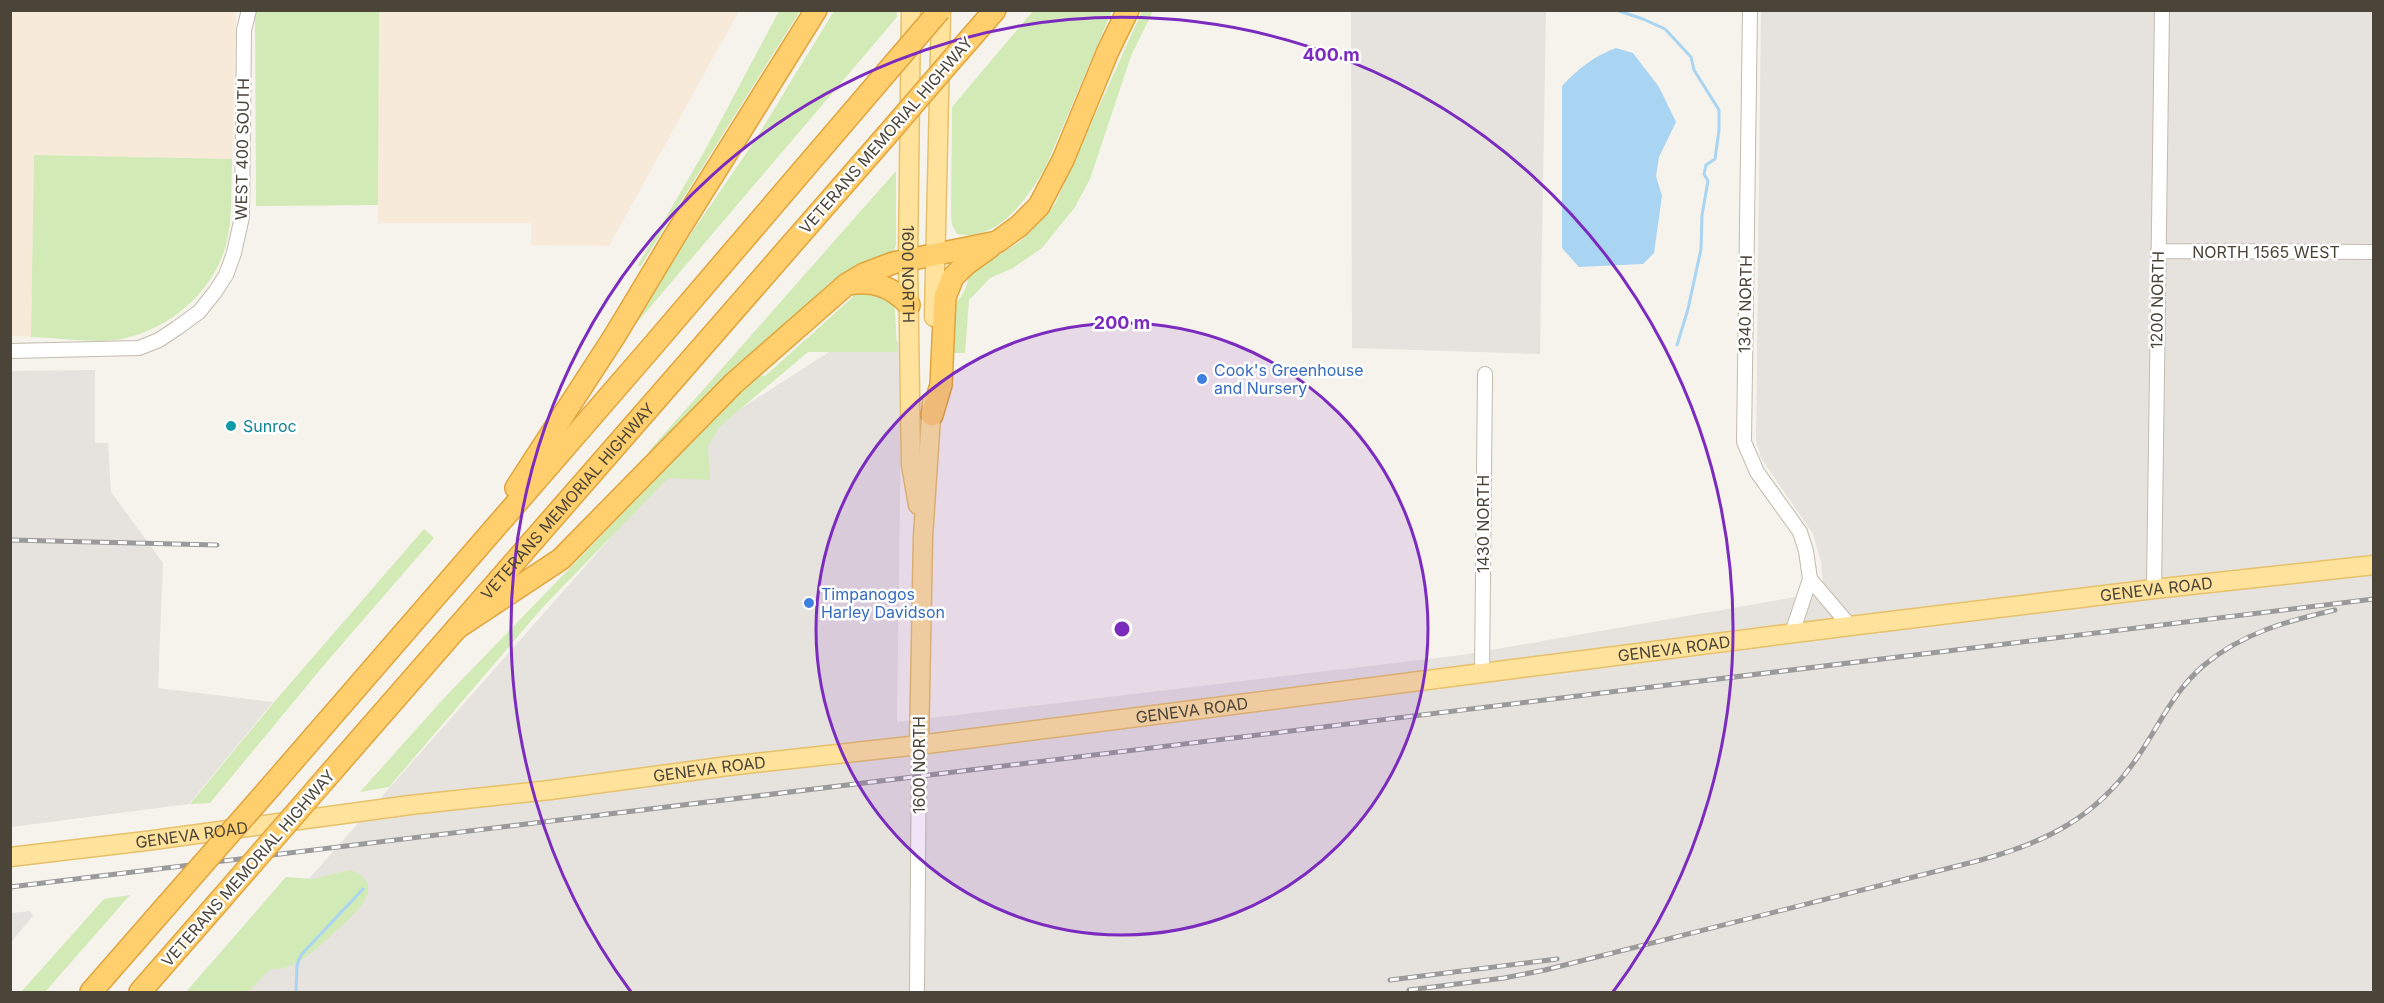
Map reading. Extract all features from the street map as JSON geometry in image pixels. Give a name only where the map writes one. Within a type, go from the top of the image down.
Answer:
[{"type":"highway","points":[[471,556],[614,337],[816,10]]},
{"type":"highway","points":[[91,993],[941,10]]},
{"type":"highway","name":"VETERANS MEMORIAL HIGHWAY","points":[[140,993],[995,10]]},
{"type":"highway","points":[[932,415],[941,385],[945,297],[953,278],[965,265],[1019,226],[1040,206],[1063,160],[1108,51],[1128,10]]},
{"type":"highway","points":[[457,628],[561,559],[735,383],[847,284],[878,267],[997,242]]},
{"type":"highway","points":[[847,284],[861,282],[886,287],[896,292],[909,305]]},
{"type":"main road","name":"1600 NORTH","points":[[911,10],[908,260],[911,465],[923,537]]},
{"type":"main road","name":"1600 NORTH","points":[[919,745],[923,537],[932,415],[941,10]]},
{"type":"main road","name":"GENEVA ROAD","points":[[10,857],[146,842],[410,804],[550,790],[718,767],[919,745],[1792,633],[2373,565]]},
{"type":"street","name":"WEST 400 SOUTH","points":[[10,351],[139,348],[159,340],[199,312],[226,275],[237,244],[242,217],[244,30],[240,10]]},
{"type":"street","name":"WEST 400 SOUTH","points":[[244,30],[249,10]]},
{"type":"street","name":"1340 NORTH","points":[[1750,10],[1744,442],[1757,472],[1800,532],[1810,579]]},
{"type":"street","name":"1200 NORTH","points":[[2154,589],[2162,10]]},
{"type":"street","name":"NORTH 1565 WEST","points":[[2158,251],[2373,252]]},
{"type":"street","name":"1430 NORTH","points":[[1482,674],[1485,374]]},
{"type":"street","points":[[1810,579],[1850,626]]},
{"type":"street","points":[[1792,633],[1810,579]]},
{"type":"street","name":"1600 NORTH","points":[[917,993],[919,745]]},
{"type":"shaded area","points":[[11,11],[235,11],[236,13],[232,159],[34,155],[31,337],[11,336]]},
{"type":"shaded area","points":[[379,11],[739,11],[609,246],[531,245],[531,223],[378,223]]},
{"type":"shaded area","points":[[1351,11],[1546,11],[1540,354],[1352,348]]},
{"type":"shaded area","points":[[1761,11],[2373,11],[2373,992],[209,992],[703,433],[882,318],[902,348],[897,722],[1462,655],[1824,592],[1821,562],[1813,534],[1761,458],[1756,441]]},
{"type":"shaded area","points":[[95,370],[95,443],[108,443],[111,492],[163,563],[158,688],[273,702],[189,804],[11,827],[10,371]]},
{"type":"shaded area","points":[[30,911],[33,916],[11,942],[11,913]]},
{"type":"green space","points":[[255,11],[379,11],[378,205],[256,206]]},
{"type":"green space","points":[[779,11],[800,11],[640,267],[638,265],[704,152]]},
{"type":"green space","points":[[834,11],[897,11],[897,17],[635,325],[632,323],[754,142]]},
{"type":"green space","points":[[1033,11],[1112,11],[1046,166],[1031,191],[1011,215],[999,224],[972,235],[957,234],[952,225],[951,215],[952,107]]},
{"type":"green space","points":[[1142,11],[1153,11],[1131,56],[1090,179],[1075,207],[1042,248],[1013,268],[990,278],[969,300],[965,353],[952,353],[953,305],[965,289],[968,269],[1002,253],[1022,240],[1055,204]]},
{"type":"green space","points":[[34,155],[232,159],[231,213],[226,245],[209,282],[180,312],[144,332],[104,341],[31,337]]},
{"type":"green space","points":[[896,171],[896,245],[893,253],[859,265],[828,284],[652,454],[649,451]]},
{"type":"green space","points":[[869,289],[891,300],[895,309],[897,352],[808,352],[719,427],[708,446],[710,480],[668,478],[542,608],[389,787],[360,792],[445,697],[749,383],[757,376],[765,376],[853,297],[852,295]]},
{"type":"green space","points":[[424,529],[434,538],[324,665],[210,803],[190,804],[275,701]]},
{"type":"green space","points":[[350,870],[362,876],[367,883],[368,891],[365,899],[352,916],[299,962],[282,968],[270,969],[248,992],[186,992],[286,877],[313,879]]},
{"type":"green space","points":[[130,895],[45,992],[21,992],[104,899]]},
{"type":"water","points":[[1616,48],[1633,53],[1659,87],[1676,122],[1659,157],[1656,176],[1662,196],[1654,253],[1643,264],[1579,267],[1562,248],[1562,86],[1587,64]]},
{"type":"waterway","points":[[1616,10],[1665,29],[1691,57],[1694,70],[1719,110],[1715,159],[1706,165],[1704,174],[1708,181],[1702,215],[1701,249],[1688,309],[1677,345]]},
{"type":"waterway","points":[[296,992],[297,965],[301,955],[363,889]]},
{"type":"railway","points":[[10,540],[217,545]]},
{"type":"railway","points":[[10,887],[2374,599]]},
{"type":"railway","points":[[1409,990],[1504,978],[1545,970],[1977,861],[2025,846],[2067,825],[2104,797],[2137,758],[2183,687],[2203,666],[2249,637],[2300,619],[2335,610]]},
{"type":"railway","points":[[1390,980],[1557,959]]},
{"type":"place","name":"Cook's Greenhouse and Nursery","points":[[1202,379]]},
{"type":"place","name":"Sunroc","points":[[231,426]]},
{"type":"place","name":"Timpanogos Harley Davidson","points":[[809,603]]}]
